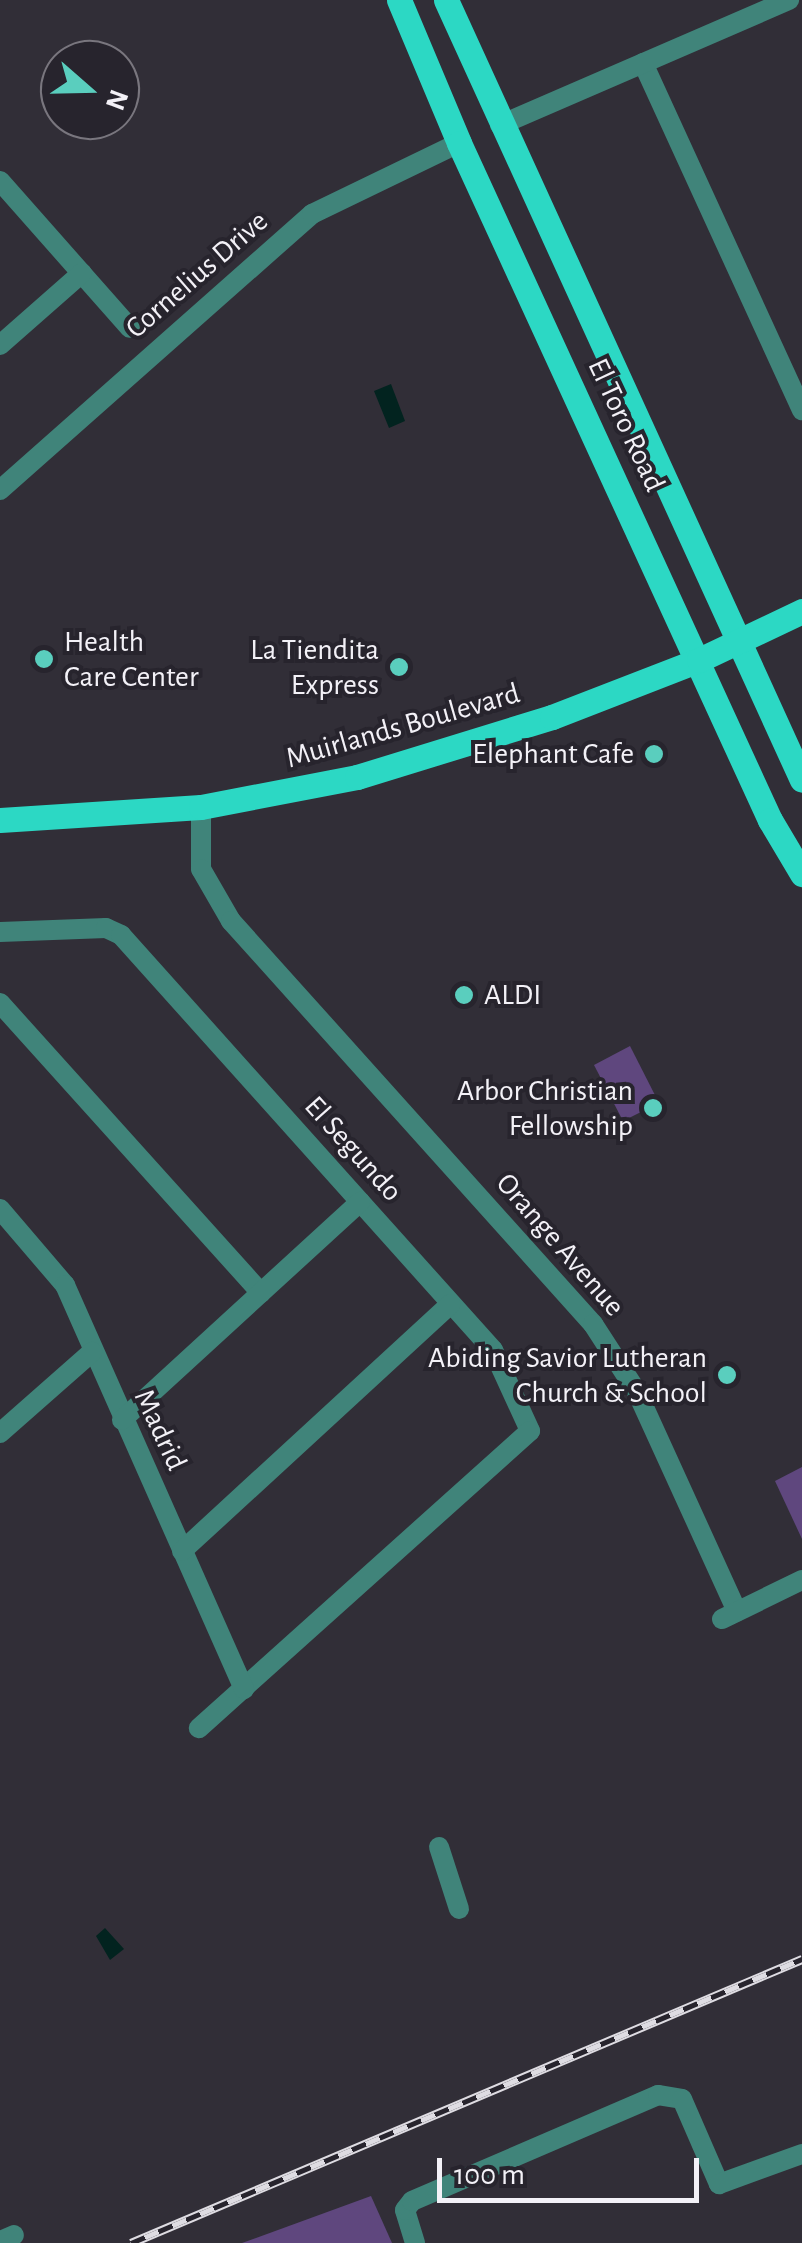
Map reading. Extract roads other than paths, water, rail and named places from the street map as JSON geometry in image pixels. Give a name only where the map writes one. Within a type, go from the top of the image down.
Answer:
[{"type":"main road","name":"El Toro Road","points":[[399,0],[459,144],[770,820],[802,874]]},
{"type":"main road","name":"El Toro Road","points":[[446,0],[500,125],[571,268],[742,640],[802,780]]},
{"type":"main road","points":[[459,144],[500,125]]},
{"type":"main road","name":"Muirlands Boulevard","points":[[0,820],[201,807],[270,797],[376,772],[552,717],[699,660],[802,611]]},
{"type":"street","points":[[500,125],[788,0]]},
{"type":"street","points":[[643,62],[802,410]]},
{"type":"street","name":"Cornelius Drive","points":[[0,490],[312,214],[459,144]]},
{"type":"street","points":[[0,182],[130,328]]},
{"type":"street","points":[[0,345],[82,273]]},
{"type":"street","name":"Orange Avenue","points":[[201,807],[201,869],[231,920],[592,1324],[636,1392],[729,1615],[802,1580]]},
{"type":"street","name":"El Segundo","points":[[0,932],[106,928],[121,935],[493,1350],[530,1430],[244,1689]]},
{"type":"street","points":[[0,1002],[261,1293]]},
{"type":"street","points":[[122,1420],[360,1202]]},
{"type":"street","name":"Madrid","points":[[0,1209],[64,1285],[244,1689]]},
{"type":"street","points":[[182,1551],[451,1304]]},
{"type":"street","points":[[1,1429],[92,1352]]},
{"type":"street","points":[[199,1728],[244,1689]]},
{"type":"street","points":[[438,1847],[460,1908]]},
{"type":"street","points":[[416,2243],[405,2210],[423,2195],[658,2095],[676,2096],[686,2106],[719,2184],[802,2154]]},
{"type":"railway","points":[[131,2243],[802,1959]]},
{"type":"place","name":"Health Care Center","points":[[44,659]]},
{"type":"place","name":"La Tiendita Express","points":[[399,667]]},
{"type":"place","name":"Elephant Cafe","points":[[654,754]]},
{"type":"place","name":"ALDI","points":[[464,995]]},
{"type":"place","name":"Arbor Christian Fellowship","points":[[653,1108]]},
{"type":"place","name":"Abiding Savior Lutheran Church & School","points":[[727,1375]]}]
